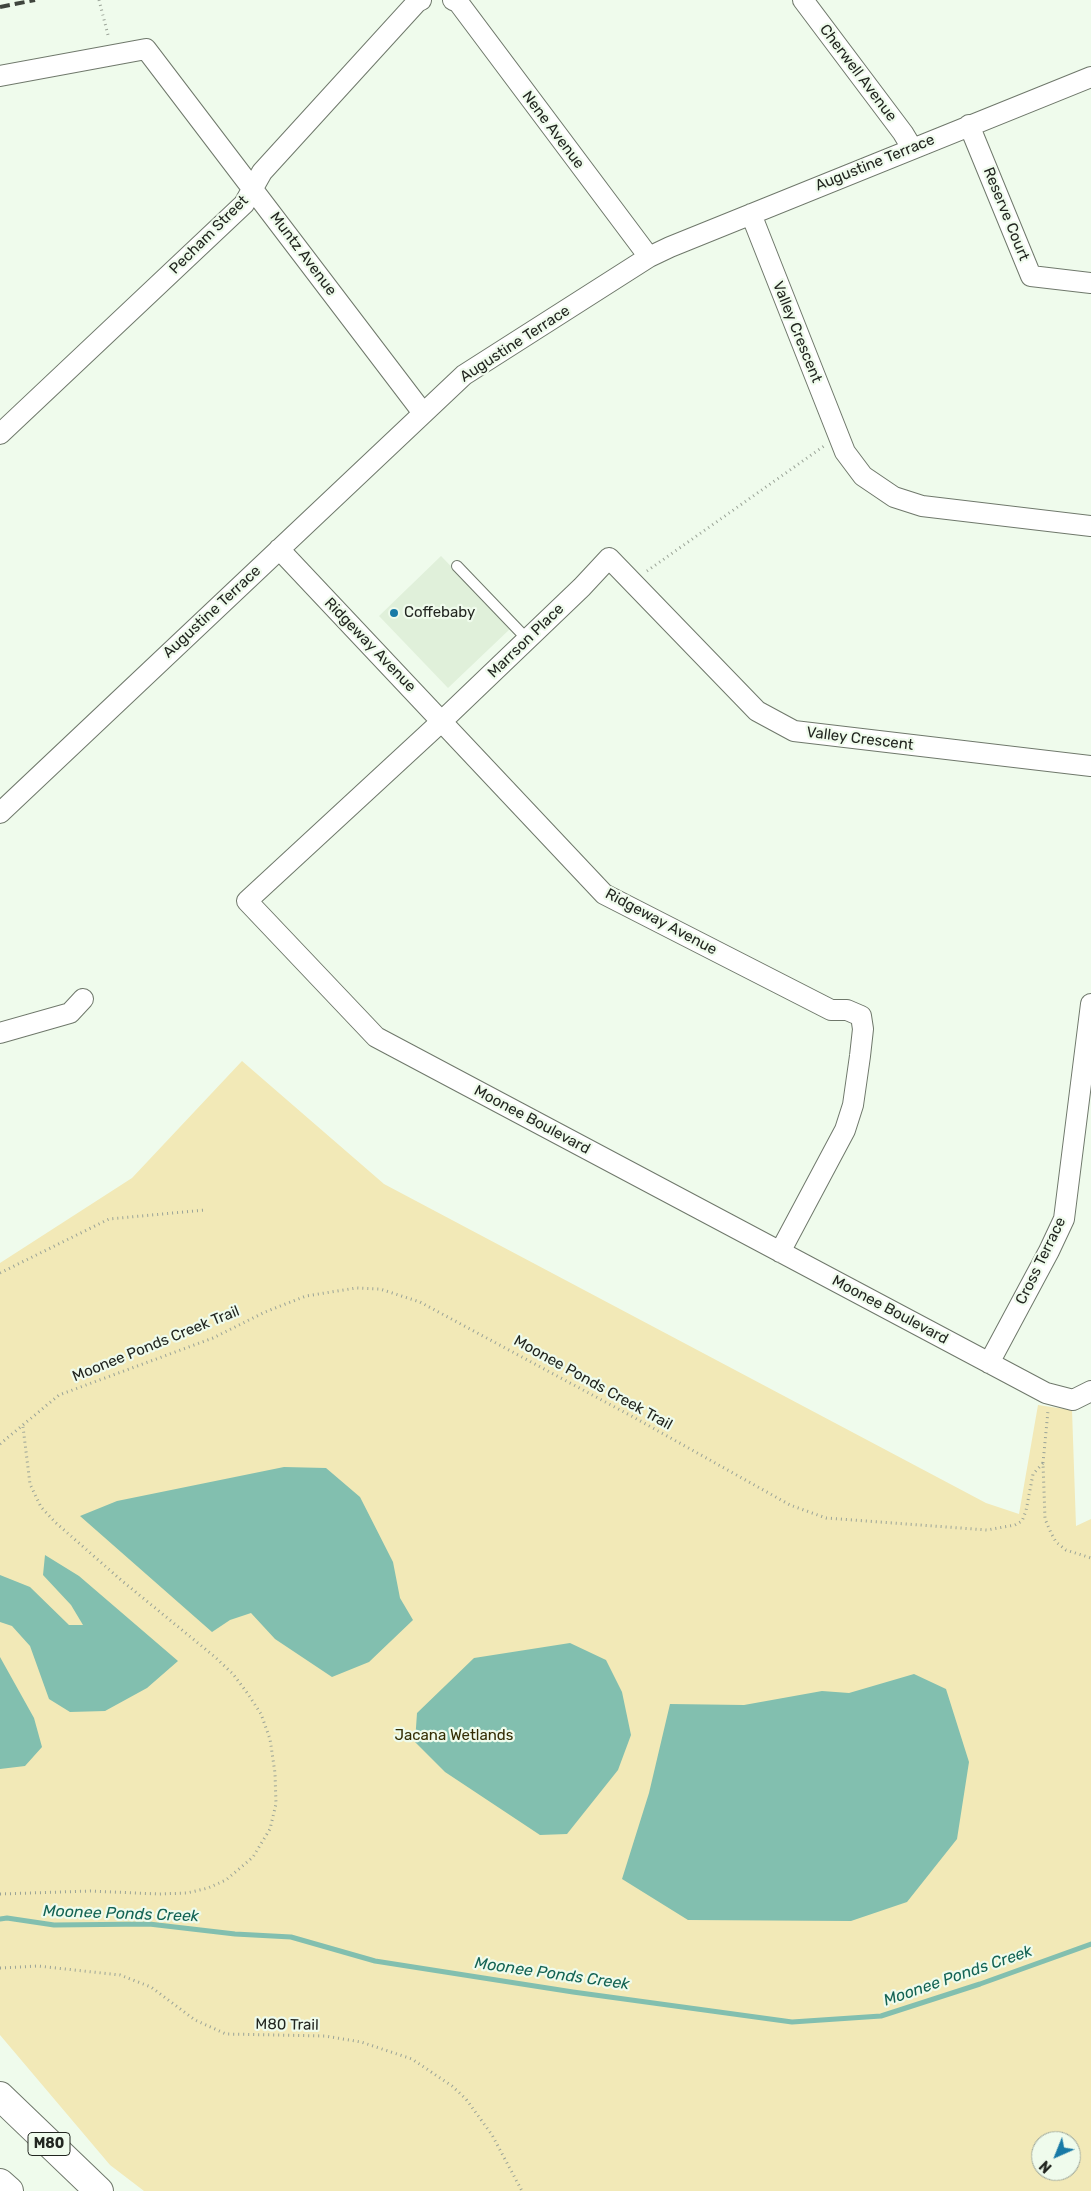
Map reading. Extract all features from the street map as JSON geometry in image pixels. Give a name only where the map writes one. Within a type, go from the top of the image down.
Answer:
[{"type":"highway","name":"M80","points":[[0,2096],[99,2191]]},
{"type":"highway","points":[[0,2183],[9,2191]]},
{"type":"street","name":"Pecham Street","points":[[0,434],[244,204],[262,172],[417,2],[421,0]]},
{"type":"street","name":"Cherwell Avenue","points":[[803,0],[903,133],[912,148]]},
{"type":"street","name":"Nene Avenue","points":[[456,1],[649,257]]},
{"type":"street","name":"Muntz Avenue","points":[[0,76],[146,49],[423,413]]},
{"type":"street","name":"Augustine Terrace","points":[[0,813],[464,376],[649,257],[968,125],[1091,77]]},
{"type":"street","name":"Reserve Court","points":[[968,125],[1031,276],[1091,283]]},
{"type":"street","name":"Valley Crescent","points":[[751,214],[845,452],[863,476],[894,497],[922,506],[1091,526]]},
{"type":"street","name":"Ridgeway Avenue","points":[[279,549],[604,894],[830,1010],[847,1010],[861,1016],[863,1029],[860,1056],[853,1105],[845,1130],[780,1252]]},
{"type":"street","name":"Valley Crescent","points":[[609,558],[757,711],[794,731],[1091,766]]},
{"type":"street","name":"Marrson Place","points":[[442,721],[600,570],[609,558]]},
{"type":"street","name":"Moonee Boulevard","points":[[442,721],[247,901],[376,1037],[1046,1393],[1073,1400],[1091,1391]]},
{"type":"street","points":[[0,1033],[70,1013],[83,999]]},
{"type":"street","name":"Cross Terrace","points":[[989,1363],[1064,1219],[1091,1004]]},
{"type":"lane","points":[[457,566],[527,640]]},
{"type":"path","points":[[99,0],[108,35]]},
{"type":"path","points":[[647,572],[824,446]]},
{"type":"path","points":[[0,1273],[109,1219],[205,1210]]},
{"type":"path","name":"Moonee Ponds Creek Trail","points":[[0,1444],[24,1426],[48,1402],[59,1395],[148,1360],[213,1338],[293,1301],[327,1292],[356,1288],[380,1289],[420,1302],[635,1418],[790,1506],[826,1518],[948,1528],[987,1530],[1004,1528],[1022,1521],[1026,1512],[1033,1474],[1043,1463]]},
{"type":"path","points":[[1048,1414],[1043,1463],[1045,1519],[1056,1542],[1066,1550],[1091,1558]]},
{"type":"path","points":[[0,1894],[90,1891],[159,1894],[187,1893],[208,1888],[233,1875],[253,1857],[270,1829],[276,1804],[275,1774],[270,1739],[261,1714],[248,1694],[233,1674],[113,1574],[41,1507],[30,1484],[24,1426]]},
{"type":"path","name":"M80 Trail","points":[[0,1968],[38,1966],[120,1975],[151,1988],[195,2020],[226,2034],[325,2036],[361,2042],[412,2059],[452,2086],[466,2099],[492,2135],[522,2191]]},
{"type":"shaded area","points":[[441,556],[511,628],[448,688],[379,616]]},
{"type":"green space","name":"Jacana Wetlands","points":[[242,1061],[384,1184],[986,1503],[1019,1514],[1038,1405],[1072,1410],[1076,1526],[1091,1519],[1091,2191],[144,2191],[110,2165],[0,2035],[0,1263],[132,1178]]},
{"type":"water","points":[[284,1467],[326,1468],[360,1497],[393,1562],[400,1598],[413,1620],[369,1662],[332,1677],[275,1639],[251,1613],[230,1620],[212,1632],[80,1516],[117,1501]]},
{"type":"water","points":[[45,1555],[79,1576],[178,1661],[147,1688],[105,1711],[70,1712],[49,1699],[30,1646],[12,1626],[0,1622],[0,1575],[30,1587],[69,1625],[83,1625],[71,1605],[43,1575]]},
{"type":"water","points":[[570,1643],[606,1660],[622,1692],[631,1735],[618,1770],[567,1834],[540,1835],[445,1772],[415,1742],[417,1713],[474,1658]]},
{"type":"water","points":[[0,1657],[34,1718],[42,1747],[25,1766],[0,1769]]},
{"type":"water","points":[[914,1674],[946,1689],[969,1762],[957,1839],[907,1902],[851,1921],[688,1920],[622,1879],[649,1793],[670,1704],[744,1705],[822,1691],[849,1693]]},
{"type":"waterway","name":"Moonee Ponds Creek","points":[[0,1919],[7,1918],[54,1925],[149,1924],[235,1934],[291,1937],[375,1961],[573,1992],[792,2022],[881,2016],[980,1984],[1091,1944]]},
{"type":"railway","points":[[0,7],[35,0]]},
{"type":"place","name":"Coffebaby","points":[[394,613]]}]
